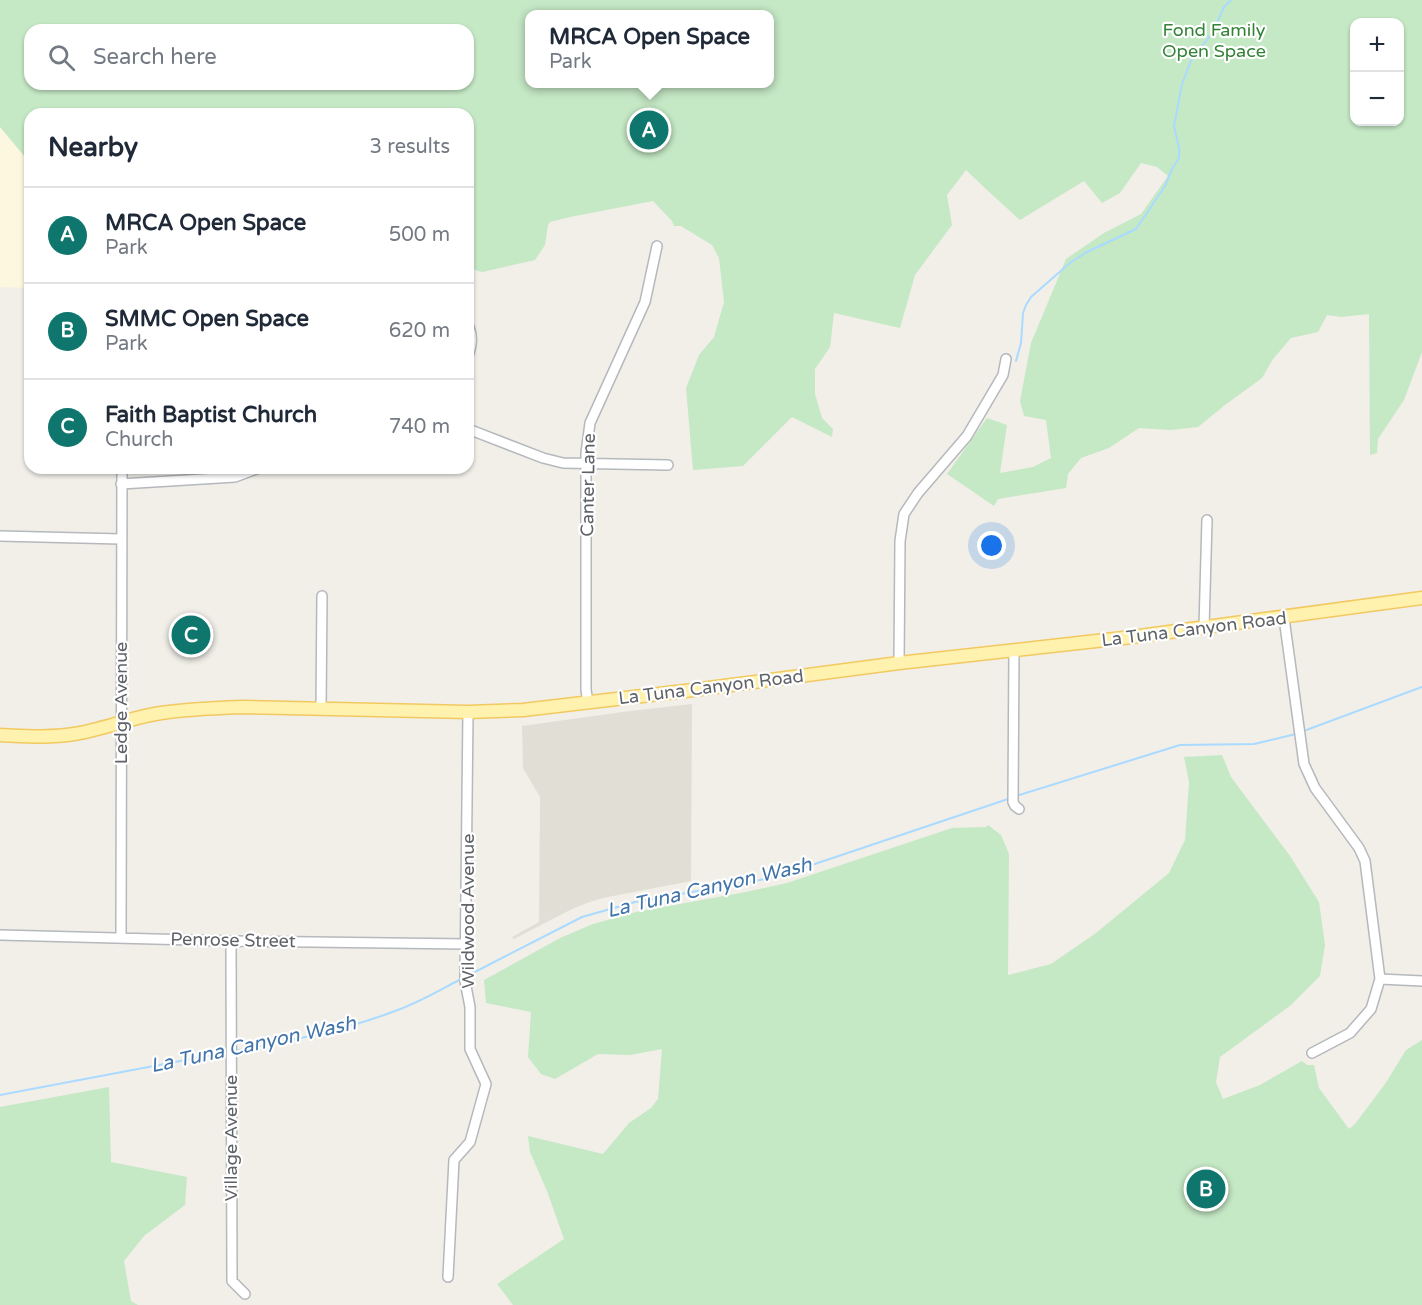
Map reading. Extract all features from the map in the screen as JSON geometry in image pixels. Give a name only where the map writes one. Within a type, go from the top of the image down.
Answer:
[{"type":"main road","name":"La Tuna Canyon Road","points":[[0,735],[72,735],[153,714],[204,708],[468,712],[523,710],[1284,618],[1422,598]]},
{"type":"street","name":"Canter Lane","points":[[588,702],[586,690],[589,425],[645,302],[657,246]]},
{"type":"street","points":[[898,663],[900,541],[904,514],[918,493],[967,436],[1003,375],[1006,359]]},
{"type":"street","points":[[474,431],[543,458],[563,463],[668,465]]},
{"type":"street","name":"Ledge Avenue","points":[[121,938],[122,474]]},
{"type":"street","points":[[121,484],[235,477],[243,474]]},
{"type":"street","points":[[1204,627],[1208,520]]},
{"type":"street","points":[[0,536],[121,539]]},
{"type":"street","points":[[321,709],[322,596]]},
{"type":"street","points":[[1284,618],[1304,764],[1311,782],[1359,848],[1365,861],[1380,979],[1371,1009],[1350,1033],[1312,1053]]},
{"type":"street","points":[[1014,650],[1015,802]]},
{"type":"street","name":"Wildwood Avenue","points":[[448,1277],[454,1160],[470,1142],[486,1084],[470,1049],[470,1007],[466,982],[468,712]]},
{"type":"street","name":"Penrose Street","points":[[0,936],[466,944]]},
{"type":"street","name":"Village Avenue","points":[[231,941],[232,1281],[245,1294]]},
{"type":"street","points":[[1380,979],[1422,981]]},
{"type":"shaded area","points":[[0,62],[24,80],[24,90],[30,90],[30,108],[24,108],[24,288],[0,287]]},
{"type":"shaded area","points":[[692,704],[691,881],[587,903],[514,939],[512,937],[539,922],[540,797],[523,768],[522,726]]},
{"type":"green space","name":"Fond Family Open Space","points":[[0,0],[1422,0],[1422,352],[1404,400],[1378,439],[1377,453],[1370,455],[1369,314],[1341,317],[1327,315],[1318,332],[1291,338],[1273,359],[1262,378],[1198,427],[1171,430],[1139,428],[1109,448],[1081,458],[1068,474],[1066,488],[998,499],[994,506],[947,474],[987,418],[1007,425],[1000,473],[1033,467],[1051,458],[1046,420],[1024,416],[1020,401],[1031,343],[1066,259],[1104,233],[1141,214],[1168,176],[1157,167],[1141,163],[1120,193],[1102,203],[1084,181],[1020,220],[966,170],[947,195],[952,225],[915,275],[900,328],[834,313],[830,347],[815,369],[815,394],[822,418],[833,429],[832,437],[792,417],[743,466],[693,470],[686,388],[699,355],[714,337],[724,302],[719,258],[712,245],[681,226],[674,226],[653,201],[550,222],[545,245],[535,260],[482,272],[474,270],[474,108],[24,108],[24,156],[0,127]]},
{"type":"green space","points":[[1222,755],[1231,777],[1290,856],[1319,902],[1325,945],[1320,976],[1291,1005],[1220,1057],[1216,1082],[1223,1099],[1260,1085],[1302,1061],[1307,1065],[1314,1065],[1319,1088],[1349,1129],[1385,1084],[1406,1050],[1422,1040],[1422,1305],[513,1305],[497,1284],[564,1239],[530,1152],[528,1136],[603,1154],[629,1123],[651,1108],[658,1099],[662,1049],[630,1055],[598,1054],[555,1079],[541,1074],[528,1057],[531,1012],[486,1003],[484,980],[560,938],[593,924],[636,912],[787,883],[952,828],[986,827],[988,825],[1001,835],[1009,854],[1008,975],[1051,964],[1096,933],[1169,873],[1185,840],[1189,782],[1184,757]]},
{"type":"green space","points":[[109,1087],[111,1162],[187,1177],[185,1205],[144,1236],[124,1261],[131,1301],[138,1305],[0,1305],[0,1107]]},
{"type":"waterway","points":[[1016,361],[1021,343],[1023,313],[1031,297],[1071,262],[1136,229],[1165,186],[1179,158],[1174,126],[1182,84],[1191,61],[1213,32],[1224,7],[1231,0]]},
{"type":"waterway","name":"La Tuna Canyon Wash","points":[[1301,732],[1422,687]]},
{"type":"waterway","name":"La Tuna Canyon Wash","points":[[1016,796],[1180,745],[1254,744],[1296,734]]},
{"type":"waterway","name":"La Tuna Canyon Wash","points":[[469,975],[582,917],[635,902],[785,874],[1011,798]]},
{"type":"waterway","name":"La Tuna Canyon Wash","points":[[234,1051],[315,1035],[375,1018],[412,1004],[461,979]]},
{"type":"waterway","name":"La Tuna Canyon Wash","points":[[0,1095],[228,1052]]},
{"type":"place","name":"MRCA Open Space","points":[[649,130]]},
{"type":"place","name":"Faith Baptist Church","points":[[191,635]]},
{"type":"place","name":"SMMC Open Space","points":[[1206,1189]]}]
